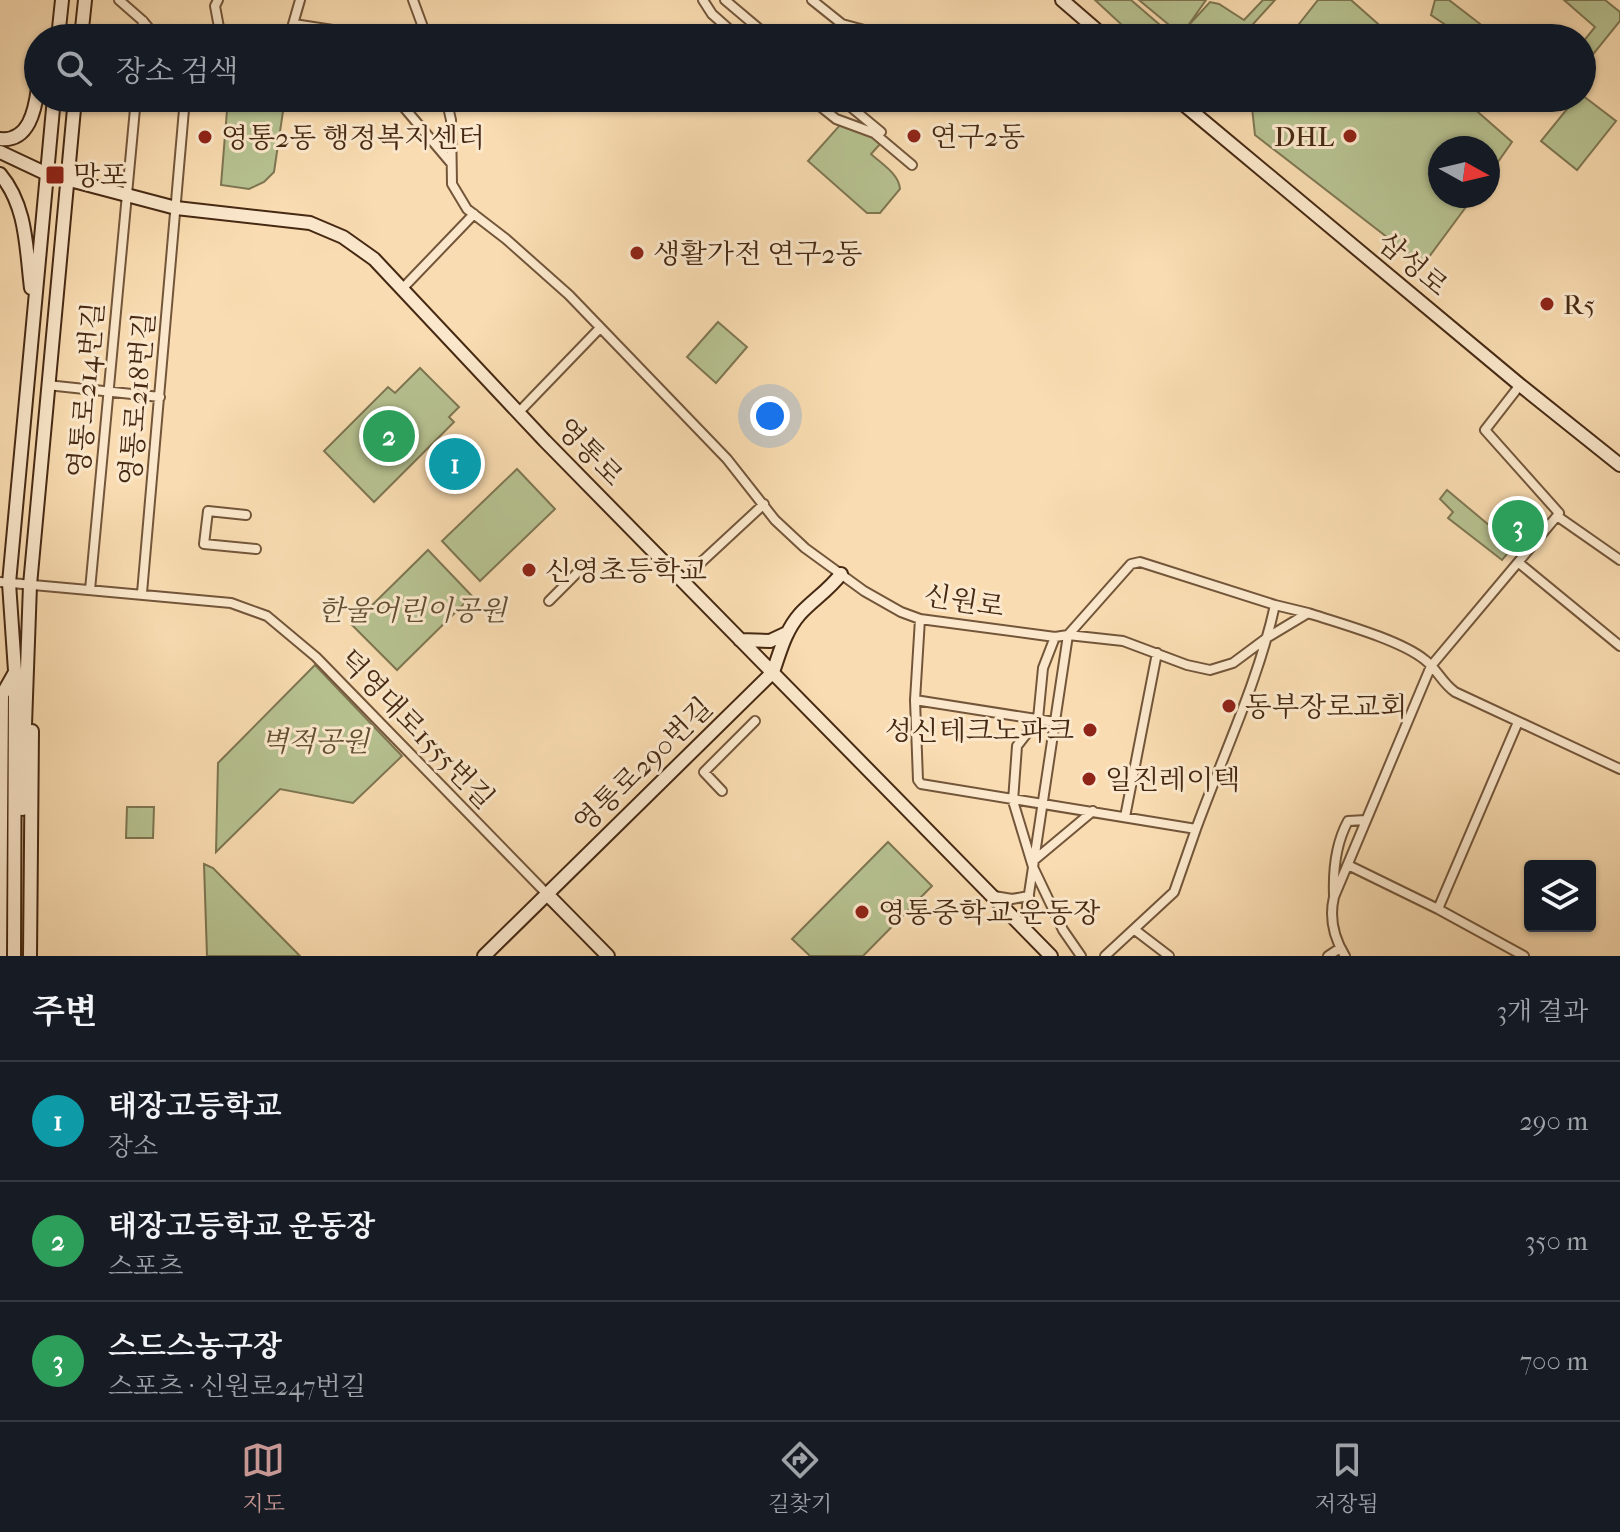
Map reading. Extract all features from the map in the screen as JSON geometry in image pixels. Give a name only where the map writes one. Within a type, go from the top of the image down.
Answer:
[{"type":"street","points":[[59,24],[62,0]]},
{"type":"street","points":[[82,24],[85,0]]},
{"type":"street","points":[[119,0],[145,24]]},
{"type":"street","points":[[218,0],[215,6],[218,24]]},
{"type":"street","points":[[294,24],[300,0]]},
{"type":"street","points":[[413,0],[422,24]]},
{"type":"street","points":[[703,0],[723,24]]},
{"type":"street","points":[[725,0],[753,24]]},
{"type":"street","points":[[812,0],[842,24]]},
{"type":"street","points":[[1062,0],[1090,24]]},
{"type":"street","points":[[57,24],[60,17]]},
{"type":"street","points":[[0,139],[17,136],[29,125],[34,112]]},
{"type":"street","points":[[30,956],[33,701],[21,671],[4,582],[53,112]]},
{"type":"street","points":[[14,956],[21,671],[74,112]]},
{"type":"street","name":"영통로214번길","points":[[90,590],[135,112]]},
{"type":"street","name":"영통로218번길","points":[[142,593],[184,112]]},
{"type":"street","points":[[408,112],[452,164]]},
{"type":"street","name":"신원로","points":[[449,112],[452,184],[467,209],[548,276],[600,328],[727,459],[775,520],[805,548],[901,612],[920,619],[1055,637],[1068,635],[1123,641],[1201,669],[1217,669],[1233,663],[1308,613]]},
{"type":"street","points":[[827,112],[836,119],[874,133],[913,163],[856,112]]},
{"type":"street","name":"삼성로","points":[[1193,112],[1620,465]]},
{"type":"street","name":"영통로","points":[[0,152],[47,174],[176,208],[310,223],[343,237],[374,259],[518,413],[1051,956]]},
{"type":"street","points":[[0,174],[20,206],[34,308]]},
{"type":"street","points":[[402,289],[474,214]]},
{"type":"street","points":[[518,413],[600,328]]},
{"type":"street","points":[[47,385],[160,397]]},
{"type":"street","points":[[1334,897],[1431,666],[1559,513],[1485,430],[1520,385]]},
{"type":"street","points":[[682,580],[764,504]]},
{"type":"street","points":[[246,515],[208,511],[204,544],[256,549]]},
{"type":"street","points":[[1557,516],[1620,560]]},
{"type":"street","points":[[1024,927],[1068,635],[1136,562],[1308,613],[1386,640],[1424,658],[1455,692],[1620,769]]},
{"type":"street","points":[[1519,563],[1620,646]]},
{"type":"street","points":[[549,601],[581,569]]},
{"type":"street","points":[[773,672],[787,633],[801,614],[841,574]]},
{"type":"street","name":"덕영대로1555번길","points":[[4,582],[231,603],[267,616],[316,657],[546,893]]},
{"type":"street","points":[[1105,956],[1174,892],[1268,637],[1275,605]]},
{"type":"street","points":[[920,619],[915,700],[918,780],[921,784],[1196,829]]},
{"type":"street","points":[[740,640],[770,641],[787,633]]},
{"type":"street","points":[[1055,637],[1043,668],[1038,719],[1017,746],[1013,801],[1033,865],[1063,930],[1081,956]]},
{"type":"street","points":[[1125,817],[1157,653]]},
{"type":"street","points":[[0,956],[1,695],[21,671]]},
{"type":"street","name":"영통로290번길","points":[[484,956],[773,672]]},
{"type":"street","points":[[915,700],[1055,722]]},
{"type":"street","points":[[722,791],[704,772],[755,721]]},
{"type":"street","points":[[1438,909],[1518,722]]},
{"type":"street","points":[[18,772],[20,956]]},
{"type":"street","points":[[1033,865],[1093,811]]},
{"type":"street","points":[[1328,956],[1342,952],[1333,927],[1332,911],[1339,839],[1348,821],[1366,820]]},
{"type":"street","points":[[1348,865],[1524,956]]},
{"type":"street","points":[[546,893],[608,956]]},
{"type":"street","points":[[992,896],[1012,899],[1029,896]]},
{"type":"street","points":[[1135,930],[1169,956]]},
{"type":"green space","points":[[1095,0],[1131,0],[1159,24],[1121,24]]},
{"type":"green space","points":[[1139,0],[1206,0],[1189,24],[1168,24]]},
{"type":"green space","points":[[1263,0],[1275,0],[1253,24],[1190,24],[1210,2],[1219,4],[1244,20]]},
{"type":"green space","points":[[1318,0],[1351,0],[1378,24],[1299,24]]},
{"type":"green space","points":[[1435,0],[1449,0],[1480,24],[1444,24],[1431,15]]},
{"type":"green space","points":[[1564,0],[1605,0],[1620,12],[1620,21],[1596,51],[1596,24],[1592,24]]},
{"type":"green space","points":[[1596,106],[1616,121],[1577,170],[1541,141],[1565,112],[1596,112]]},
{"type":"green space","points":[[227,112],[283,112],[274,172],[264,182],[249,189],[221,185]]},
{"type":"green space","points":[[1253,112],[1478,112],[1512,142],[1500,159],[1500,136],[1428,136],[1428,208],[1465,208],[1423,265],[1255,135]]},
{"type":"green space","points":[[840,125],[866,131],[881,143],[871,154],[893,174],[900,189],[880,213],[867,213],[808,161]]},
{"type":"green space","points":[[718,322],[747,347],[716,383],[687,357]]},
{"type":"green space","points":[[420,368],[459,407],[449,417],[454,422],[374,502],[324,451],[388,387],[395,393]]},
{"type":"green space","points":[[517,469],[555,509],[480,581],[442,541]]},
{"type":"green space","points":[[1447,490],[1514,546],[1502,560],[1448,518],[1453,512],[1440,499]]},
{"type":"green space","name":"한울어린이공원","points":[[428,550],[472,596],[397,670],[352,625]]},
{"type":"green space","name":"벽적공원","points":[[315,665],[402,756],[353,803],[280,789],[216,852],[218,763]]},
{"type":"green space","points":[[127,807],[154,807],[153,838],[126,838]]},
{"type":"green space","name":"영통중학교 운동장","points":[[888,842],[932,886],[863,956],[810,956],[792,939]]},
{"type":"green space","points":[[204,864],[213,868],[300,956],[207,956]]},
{"type":"place","name":"연구2동","points":[[914,136]]},
{"type":"place","name":"DHL","points":[[1350,136]]},
{"type":"place","name":"영통2동 행정복지센터","points":[[205,137]]},
{"type":"place","name":"망포","points":[[55,175]]},
{"type":"place","name":"생활가전 연구2동","points":[[637,253]]},
{"type":"place","name":"R5","points":[[1547,304]]},
{"type":"place","name":"태장고등학교 운동장","points":[[389,436]]},
{"type":"place","name":"태장고등학교","points":[[455,464]]},
{"type":"place","name":"스드스농구장","points":[[1518,526]]},
{"type":"place","name":"신영초등학교","points":[[529,570]]},
{"type":"place","name":"동부장로교회","points":[[1229,706]]},
{"type":"place","name":"성신테크노파크","points":[[1090,730]]},
{"type":"place","name":"일진레이텍","points":[[1089,779]]},
{"type":"place","name":"영통중학교 운동장","points":[[862,912]]}]
